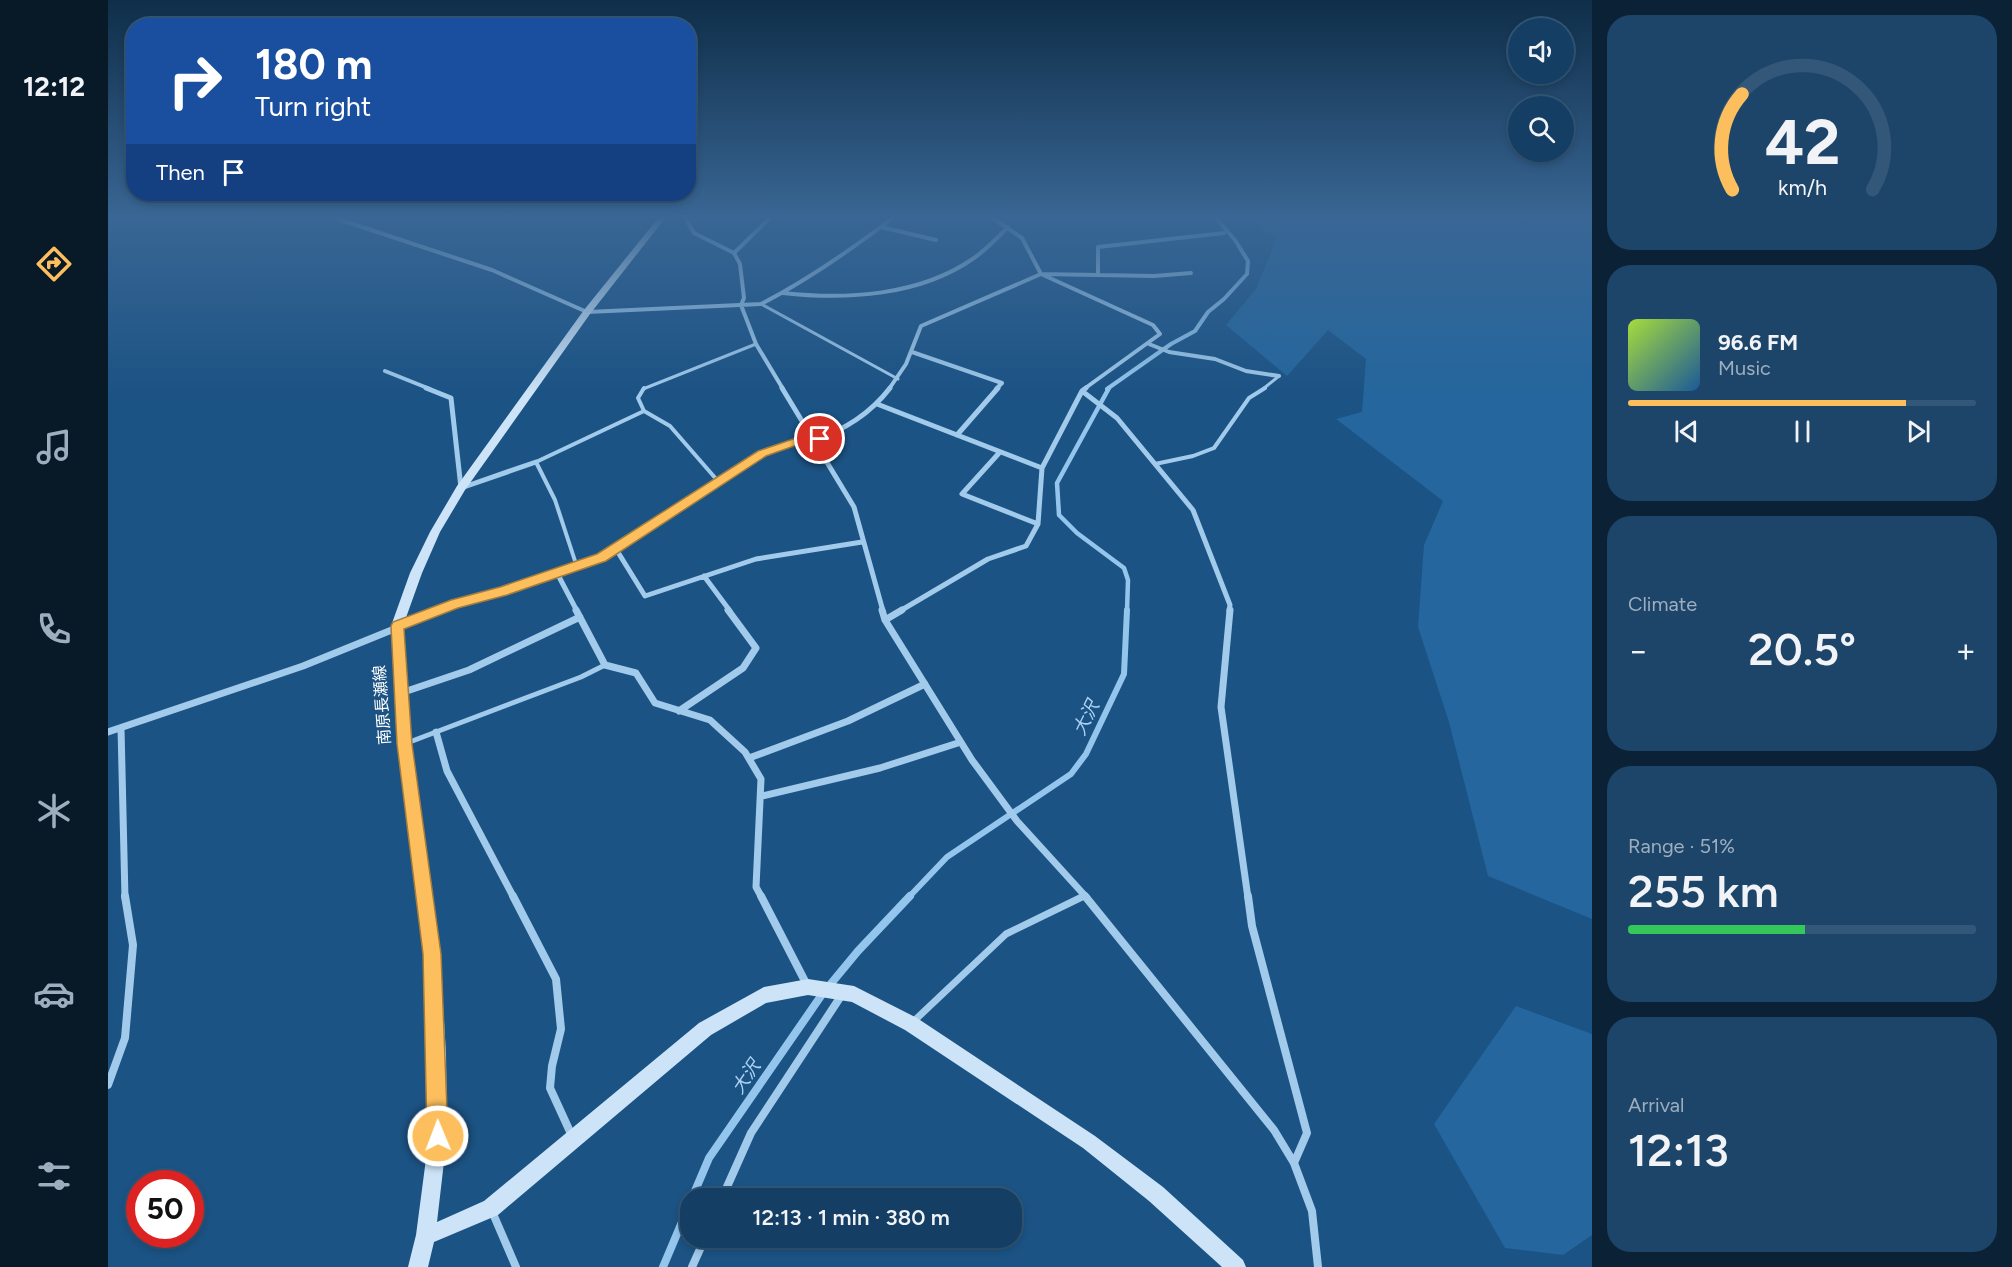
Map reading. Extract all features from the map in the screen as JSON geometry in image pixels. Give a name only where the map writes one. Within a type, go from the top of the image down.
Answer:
[{"type":"main road","name":"南原長瀬線","points":[[418,1267],[426,1235],[438,1136],[433,965],[404,744],[397,626],[416,573],[435,532],[461,488],[615,276]]},
{"type":"main road","points":[[426,1235],[491,1208],[705,1029],[764,995],[808,987],[855,994],[911,1024],[1089,1142],[1156,1194],[1233,1266]]},
{"type":"street","points":[[506,276],[587,312],[761,304],[807,276]]},
{"type":"street","points":[[741,276],[744,298],[741,305],[756,344],[854,507],[885,620],[961,742],[1017,821],[1085,896],[1274,1130],[1294,1163],[1312,1211],[1318,1267]]},
{"type":"street","points":[[783,292],[796,295],[864,294],[915,285],[935,276]]},
{"type":"street","points":[[108,732],[303,666],[455,604],[576,567],[616,549],[717,480],[762,453],[860,420],[898,379],[912,352],[921,326],[1036,276]]},
{"type":"street","points":[[885,620],[988,559],[1026,546],[1038,524],[1042,468],[1082,391],[1160,334],[1153,326],[1106,302],[1046,276]]},
{"type":"street","points":[[1149,344],[1169,352],[1215,359],[1246,371],[1279,376]]},
{"type":"street","points":[[912,352],[1002,383],[957,435]]},
{"type":"street","points":[[385,371],[451,398],[461,488],[536,462]]},
{"type":"street","points":[[1082,391],[1117,418],[1193,510],[1230,605],[1221,706],[1252,926],[1307,1134],[1294,1163]]},
{"type":"street","points":[[877,404],[1042,468]]},
{"type":"street","points":[[1000,452],[962,494],[1038,524]]},
{"type":"street","points":[[616,549],[645,596],[756,559],[862,542]]},
{"type":"street","points":[[558,573],[605,665],[636,673],[655,703],[710,720],[749,758],[761,779],[762,796],[756,886],[808,987]]},
{"type":"street","points":[[679,711],[743,668],[756,648],[704,576]]},
{"type":"street","points":[[400,693],[469,670],[580,617]]},
{"type":"street","points":[[749,758],[848,721],[925,684]]},
{"type":"street","points":[[108,1086],[125,1038],[133,945],[123,886],[121,728]]},
{"type":"street","points":[[436,732],[447,771],[556,979],[561,1029],[552,1066],[550,1088],[573,1139]]},
{"type":"street","points":[[762,796],[880,768],[961,742]]},
{"type":"street","points":[[726,1188],[751,1133],[843,993]]},
{"type":"street","points":[[491,1208],[516,1267]]},
{"type":"street","points":[[692,1267],[701,1248]]},
{"type":"lane","points":[[761,304],[815,331],[898,379]]},
{"type":"lane","points":[[717,480],[670,426],[644,411],[638,398],[644,387],[756,344]]},
{"type":"lane","points":[[1155,464],[1193,456],[1214,448],[1249,398],[1273,383],[1279,376]]},
{"type":"lane","points":[[576,567],[565,522],[552,488],[536,462],[644,411]]},
{"type":"lane","points":[[404,744],[605,665]]},
{"type":"lane","points":[[911,1024],[1006,934],[1085,896]]},
{"type":"shaded area","points":[[1261,276],[1592,276],[1592,919],[1488,876],[1449,722],[1418,627],[1424,545],[1443,501],[1336,419],[1362,412],[1366,359],[1328,330],[1287,376],[1226,325],[1256,289]]},
{"type":"shaded area","points":[[1516,1006],[1592,1034],[1592,1235],[1563,1255],[1505,1248],[1434,1124]]},
{"type":"waterway","name":"大沢","points":[[1107,389],[1171,344],[1195,331],[1208,312],[1245,276]]},
{"type":"waterway","name":"大沢","points":[[1109,388],[1057,483],[1059,515],[1077,533],[1124,568],[1128,580],[1127,611]]},
{"type":"waterway","name":"大沢","points":[[908,898],[947,857],[1071,774],[1086,754],[1124,674],[1127,610]]},
{"type":"waterway","name":"大沢","points":[[829,986],[858,951],[910,896]]},
{"type":"waterway","name":"大沢","points":[[696,1188],[709,1158],[823,993]]},
{"type":"waterway","name":"大沢","points":[[663,1267],[680,1227]]},
{"type":"route","points":[[438,1136],[432,954],[404,744],[397,626],[455,604],[502,592],[602,557],[717,480],[762,453],[811,436],[814,441],[820,439]]}]
